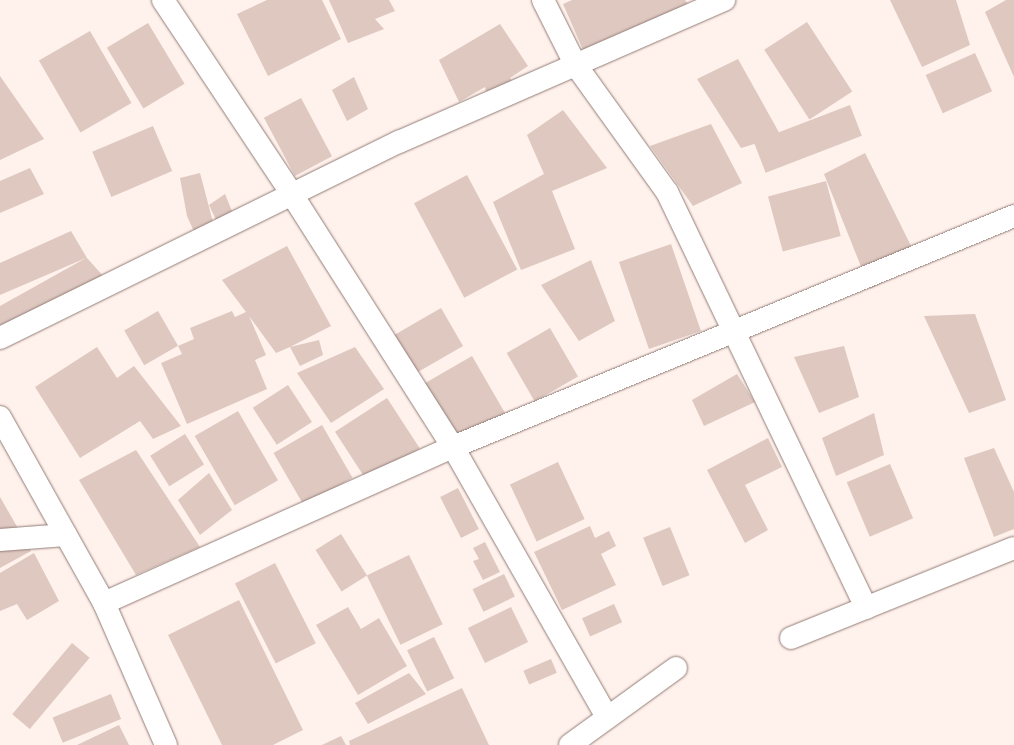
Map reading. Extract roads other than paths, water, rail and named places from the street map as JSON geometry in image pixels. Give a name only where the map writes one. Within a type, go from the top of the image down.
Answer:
[{"type":"street","points":[[163,0],[291,193],[453,447],[607,717]]},
{"type":"street","points":[[543,0],[575,64],[667,192],[866,608]]},
{"type":"street","points":[[0,338],[291,193],[399,142],[724,0]]},
{"type":"street","points":[[104,603],[453,447],[1014,216]]},
{"type":"street","points":[[0,419],[104,603],[166,745]]},
{"type":"street","points":[[0,540],[66,535]]},
{"type":"street","points":[[791,638],[1014,548]]},
{"type":"street","points":[[570,745],[676,668]]}]
